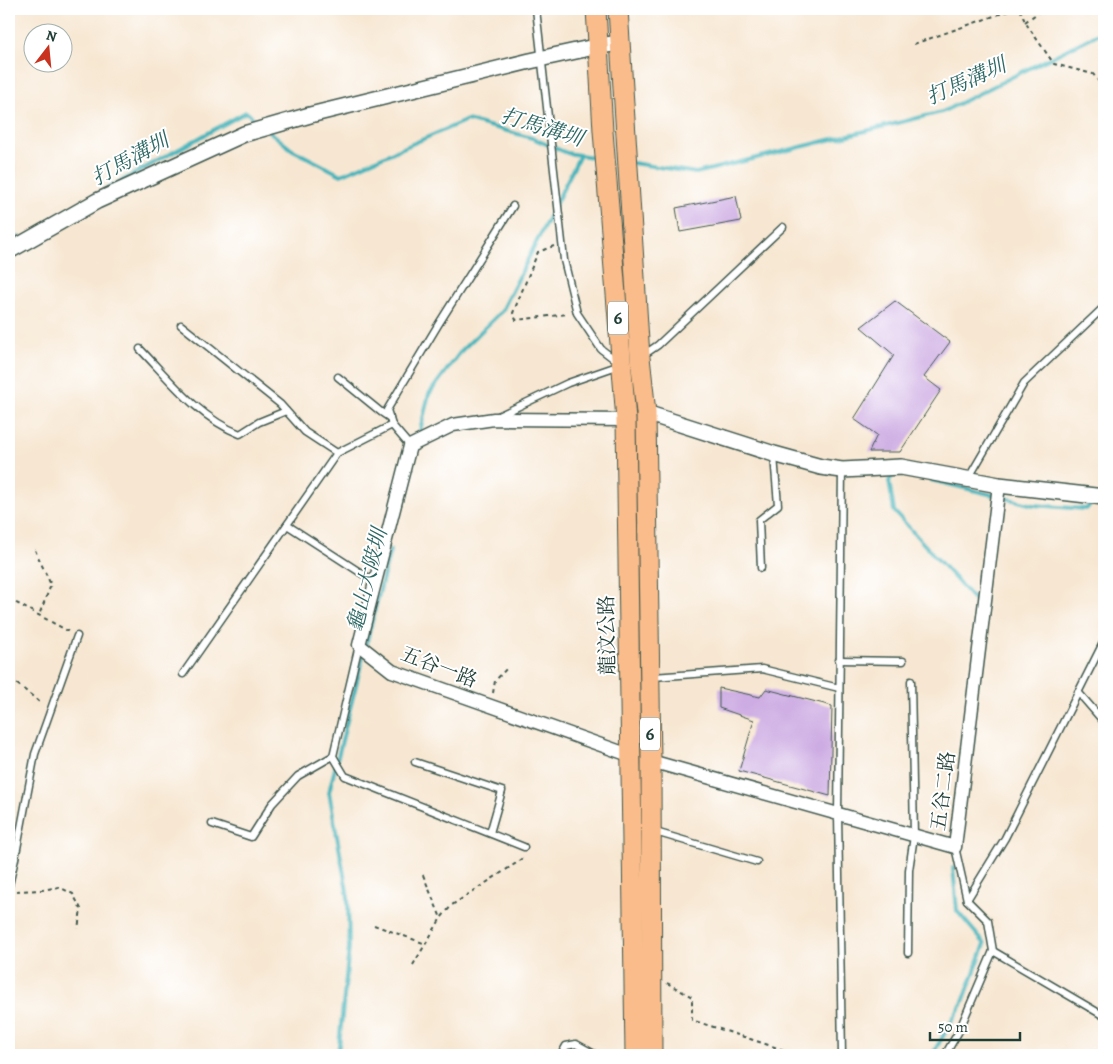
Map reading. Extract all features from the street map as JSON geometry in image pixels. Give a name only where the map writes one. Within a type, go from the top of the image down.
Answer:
[{"type":"main road","name":"6","points":[[596,9],[599,46]]},
{"type":"main road","name":"6","points":[[618,9],[620,43]]},
{"type":"main road","name":"龍汶公路","points":[[620,43],[632,215],[631,361],[626,420],[635,1055]]},
{"type":"main road","name":"龍汶公路","points":[[599,46],[610,215],[631,361],[646,413],[651,761],[652,1055]]},
{"type":"main road","points":[[626,420],[646,413]]},
{"type":"street","points":[[9,251],[97,201],[244,134],[542,58],[620,43]]},
{"type":"street","points":[[646,413],[821,467],[842,470],[901,466],[968,479],[998,489],[1104,497]]},
{"type":"street","points":[[359,645],[410,446],[454,425],[494,418],[626,420]]},
{"type":"street","name":"五谷二路","points":[[651,761],[955,847],[998,489]]},
{"type":"street","name":"五谷一路","points":[[359,645],[392,671],[632,756]]},
{"type":"lane","points":[[536,9],[564,243],[564,260],[576,313],[601,349],[631,361]]},
{"type":"lane","points":[[391,421],[388,410],[438,325],[513,206]]},
{"type":"lane","points":[[494,418],[568,383],[631,361],[658,345],[783,226]]},
{"type":"lane","points":[[968,479],[1024,383],[1104,307]]},
{"type":"lane","points":[[181,325],[280,404],[305,432],[337,453]]},
{"type":"lane","points":[[140,349],[197,408],[223,427],[240,434],[259,422],[286,411]]},
{"type":"lane","points":[[338,377],[391,421],[410,446]]},
{"type":"lane","points":[[183,674],[337,453],[391,421]]},
{"type":"lane","points":[[761,568],[760,520],[778,505],[774,454]]},
{"type":"lane","points":[[842,470],[838,814],[842,1055]]},
{"type":"lane","points":[[287,525],[375,582]]},
{"type":"lane","points":[[9,885],[16,859],[35,754],[77,636]]},
{"type":"lane","points":[[967,900],[1005,838],[1104,642]]},
{"type":"lane","points":[[359,645],[333,756],[345,776],[524,847]]},
{"type":"lane","points":[[839,660],[903,661]]},
{"type":"lane","points":[[649,677],[762,669],[839,688]]},
{"type":"lane","points":[[908,953],[909,870],[914,836],[911,682]]},
{"type":"lane","points":[[1078,692],[1104,722]]},
{"type":"lane","points":[[212,824],[251,837],[272,804],[298,776],[333,756]]},
{"type":"lane","points":[[415,762],[502,791],[490,833]]},
{"type":"lane","points":[[651,831],[757,862]]},
{"type":"lane","points":[[945,1055],[959,1031],[993,951],[988,922],[967,900],[955,847]]},
{"type":"lane","points":[[993,951],[1104,1016]]},
{"type":"lane","points":[[626,1055],[635,1029]]},
{"type":"lane","points":[[561,1055],[566,1046],[576,1044],[596,1055]]},
{"type":"path","points":[[914,44],[1014,9]]},
{"type":"path","points":[[1020,9],[1025,22],[1054,64],[1093,74],[1104,88]]},
{"type":"path","points":[[1025,22],[1043,9]]},
{"type":"path","points":[[564,243],[538,252],[513,313],[516,320],[576,313]]},
{"type":"path","points":[[35,550],[51,585],[39,615]]},
{"type":"path","points":[[9,599],[77,636]]},
{"type":"path","points":[[494,708],[493,691],[495,681],[508,667]]},
{"type":"path","points":[[11,679],[50,711]]},
{"type":"path","points":[[413,965],[441,918],[452,905],[522,860],[524,847]]},
{"type":"path","points":[[423,875],[441,918]]},
{"type":"path","points":[[9,892],[59,887],[73,894],[80,909],[78,929]]},
{"type":"path","points":[[374,925],[426,944]]},
{"type":"path","points":[[652,975],[692,997],[692,1020],[796,1054]]},
{"type":"building","points":[[736,196],[741,221],[680,232],[676,208]]},
{"type":"building","points":[[895,301],[950,342],[924,377],[941,390],[900,452],[869,452],[877,435],[854,419],[894,355],[861,327]]},
{"type":"building","points":[[719,688],[760,697],[766,689],[832,706],[830,796],[739,771],[754,720],[719,708]]},
{"type":"waterway","name":"打馬溝圳","points":[[633,163],[696,173],[942,112],[1104,31]]},
{"type":"waterway","name":"打馬溝圳","points":[[105,190],[246,112],[261,125]]},
{"type":"waterway","name":"打馬溝圳","points":[[269,131],[291,149],[341,175],[467,120],[532,138],[567,153],[599,158]]},
{"type":"waterway","name":"龜山大陂圳","points":[[418,439],[429,394],[462,350],[502,311],[580,155]]},
{"type":"waterway","name":"打馬溝圳","points":[[9,242],[18,237]]},
{"type":"waterway","points":[[895,471],[889,481],[894,511],[977,603]]},
{"type":"waterway","points":[[931,480],[1034,505],[1086,509],[1095,500]]},
{"type":"waterway","name":"龜山大陂圳","points":[[338,1055],[349,948],[348,897],[329,792],[390,550]]},
{"type":"waterway","points":[[932,1055],[963,1002],[985,944],[957,911],[953,868]]}]
